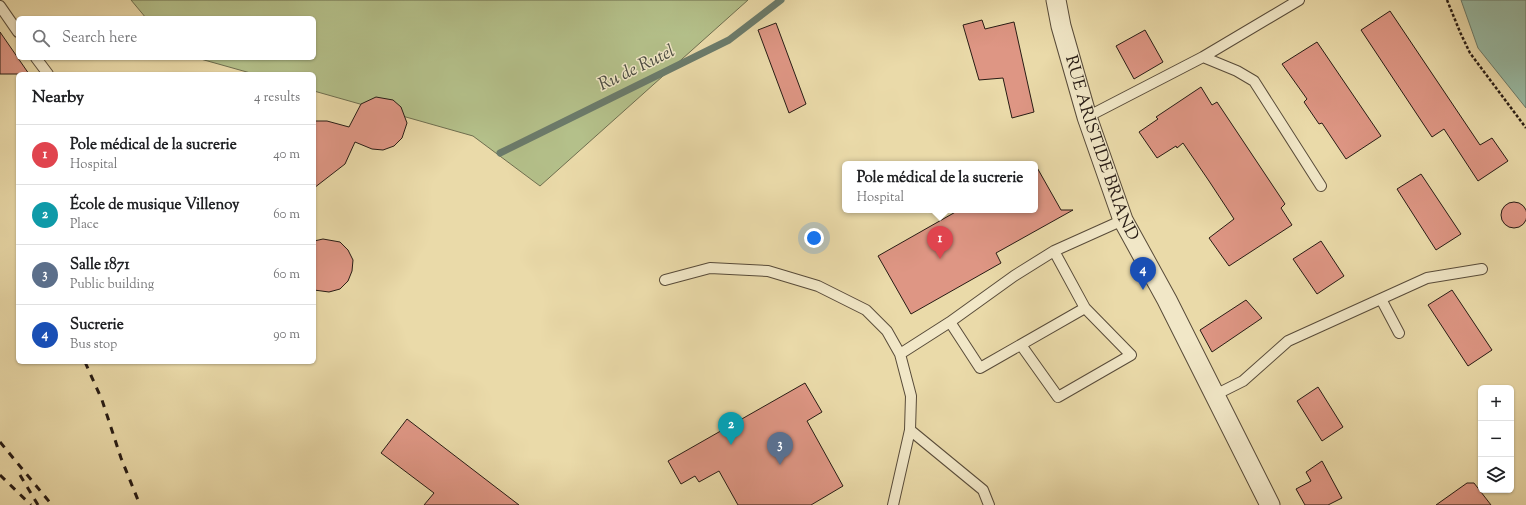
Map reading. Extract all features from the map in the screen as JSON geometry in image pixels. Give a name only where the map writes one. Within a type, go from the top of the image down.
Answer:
[{"type":"street","name":"RUE ARISTIDE BRIAND","points":[[1056,0],[1061,26],[1087,117],[1123,220],[1167,300],[1270,505]]},
{"type":"lane","points":[[1087,117],[1203,57],[1299,0]]},
{"type":"lane","points":[[0,6],[16,29]]},
{"type":"lane","points":[[1203,57],[1237,71],[1254,81],[1321,186]]},
{"type":"lane","points":[[38,60],[46,72]]},
{"type":"lane","points":[[900,354],[950,322],[1014,276],[1054,252],[1123,220]]},
{"type":"lane","points":[[1022,345],[1058,397],[1131,355],[1085,308],[1054,252]]},
{"type":"lane","points":[[665,280],[710,268],[768,271],[818,286],[866,310],[887,331],[900,354],[911,396],[910,430],[893,505]]},
{"type":"lane","points":[[1215,395],[1243,381],[1288,341],[1427,278],[1482,269]]},
{"type":"lane","points":[[1382,299],[1400,333]]},
{"type":"lane","points":[[950,322],[980,368],[1085,308]]},
{"type":"lane","points":[[910,430],[983,490],[989,505]]},
{"type":"path","points":[[1447,0],[1470,53],[1526,128]]},
{"type":"shaded area","points":[[131,0],[748,0],[540,186],[473,136],[316,92],[316,72],[247,72],[204,60],[316,60],[316,16],[144,16]]},
{"type":"shaded area","points":[[1461,0],[1526,0],[1526,108],[1478,48]]},
{"type":"building","points":[[1390,11],[1480,145],[1492,138],[1508,161],[1478,181],[1444,129],[1432,137],[1361,30]]},
{"type":"building","points":[[982,20],[985,29],[1014,22],[1034,112],[1012,118],[1003,78],[979,80],[963,25]]},
{"type":"building","points":[[776,23],[806,104],[789,113],[758,30]]},
{"type":"building","points":[[1145,30],[1163,62],[1134,79],[1116,46]]},
{"type":"building","points":[[0,32],[16,55],[16,60],[19,60],[28,72],[0,74]]},
{"type":"building","points":[[1317,42],[1381,136],[1346,159],[1322,123],[1319,124],[1304,102],[1307,99],[1282,64]]},
{"type":"building","points":[[1201,87],[1212,105],[1217,102],[1285,204],[1281,208],[1292,225],[1229,266],[1209,238],[1234,219],[1209,181],[1183,143],[1177,148],[1176,146],[1157,158],[1139,132],[1158,119],[1156,117]]},
{"type":"building","points":[[376,97],[393,100],[401,107],[407,123],[402,138],[394,146],[383,150],[372,149],[355,142],[345,164],[316,186],[316,121],[327,121],[349,127],[361,104]]},
{"type":"building","points":[[1038,169],[1061,210],[1073,210],[996,253],[1001,263],[911,314],[878,256],[954,213],[1038,213]]},
{"type":"building","points":[[1421,174],[1461,234],[1436,250],[1397,189]]},
{"type":"building","points":[[1514,202],[1523,206],[1527,215],[1523,224],[1514,228],[1505,224],[1501,215],[1505,206]]},
{"type":"building","points":[[323,239],[340,242],[348,250],[353,260],[352,271],[348,281],[340,289],[329,292],[316,290],[316,241]]},
{"type":"building","points":[[1321,241],[1344,276],[1317,294],[1293,259]]},
{"type":"building","points":[[1452,290],[1492,350],[1468,366],[1428,305]]},
{"type":"building","points":[[1246,300],[1262,318],[1212,352],[1200,330]]},
{"type":"building","points":[[805,383],[822,412],[807,421],[843,486],[811,505],[738,505],[719,471],[699,482],[695,476],[681,484],[668,461]]},
{"type":"building","points":[[1318,387],[1343,427],[1322,441],[1297,401]]},
{"type":"building","points":[[407,419],[519,505],[424,505],[434,493],[381,453]]},
{"type":"building","points":[[1322,461],[1342,498],[1328,505],[1305,505],[1296,489],[1311,481],[1306,472]]},
{"type":"building","points":[[1467,483],[1474,483],[1478,488],[1478,493],[1482,493],[1491,505],[1436,505]]},
{"type":"waterway","name":"Ru de Rutel","points":[[500,153],[729,40],[781,0]]},
{"type":"railway","points":[[86,364],[102,400],[121,458],[140,505]]},
{"type":"railway","points":[[0,442],[52,505]]},
{"type":"railway","points":[[0,475],[31,505]]},
{"type":"railway","points":[[20,475],[38,505]]},
{"type":"place","name":"Pole médical de la sucrerie","points":[[940,259]]},
{"type":"place","name":"Sucrerie","points":[[1143,290]]},
{"type":"place","name":"École de musique Villenoy","points":[[731,445]]},
{"type":"place","name":"Salle 1871","points":[[780,465]]}]
